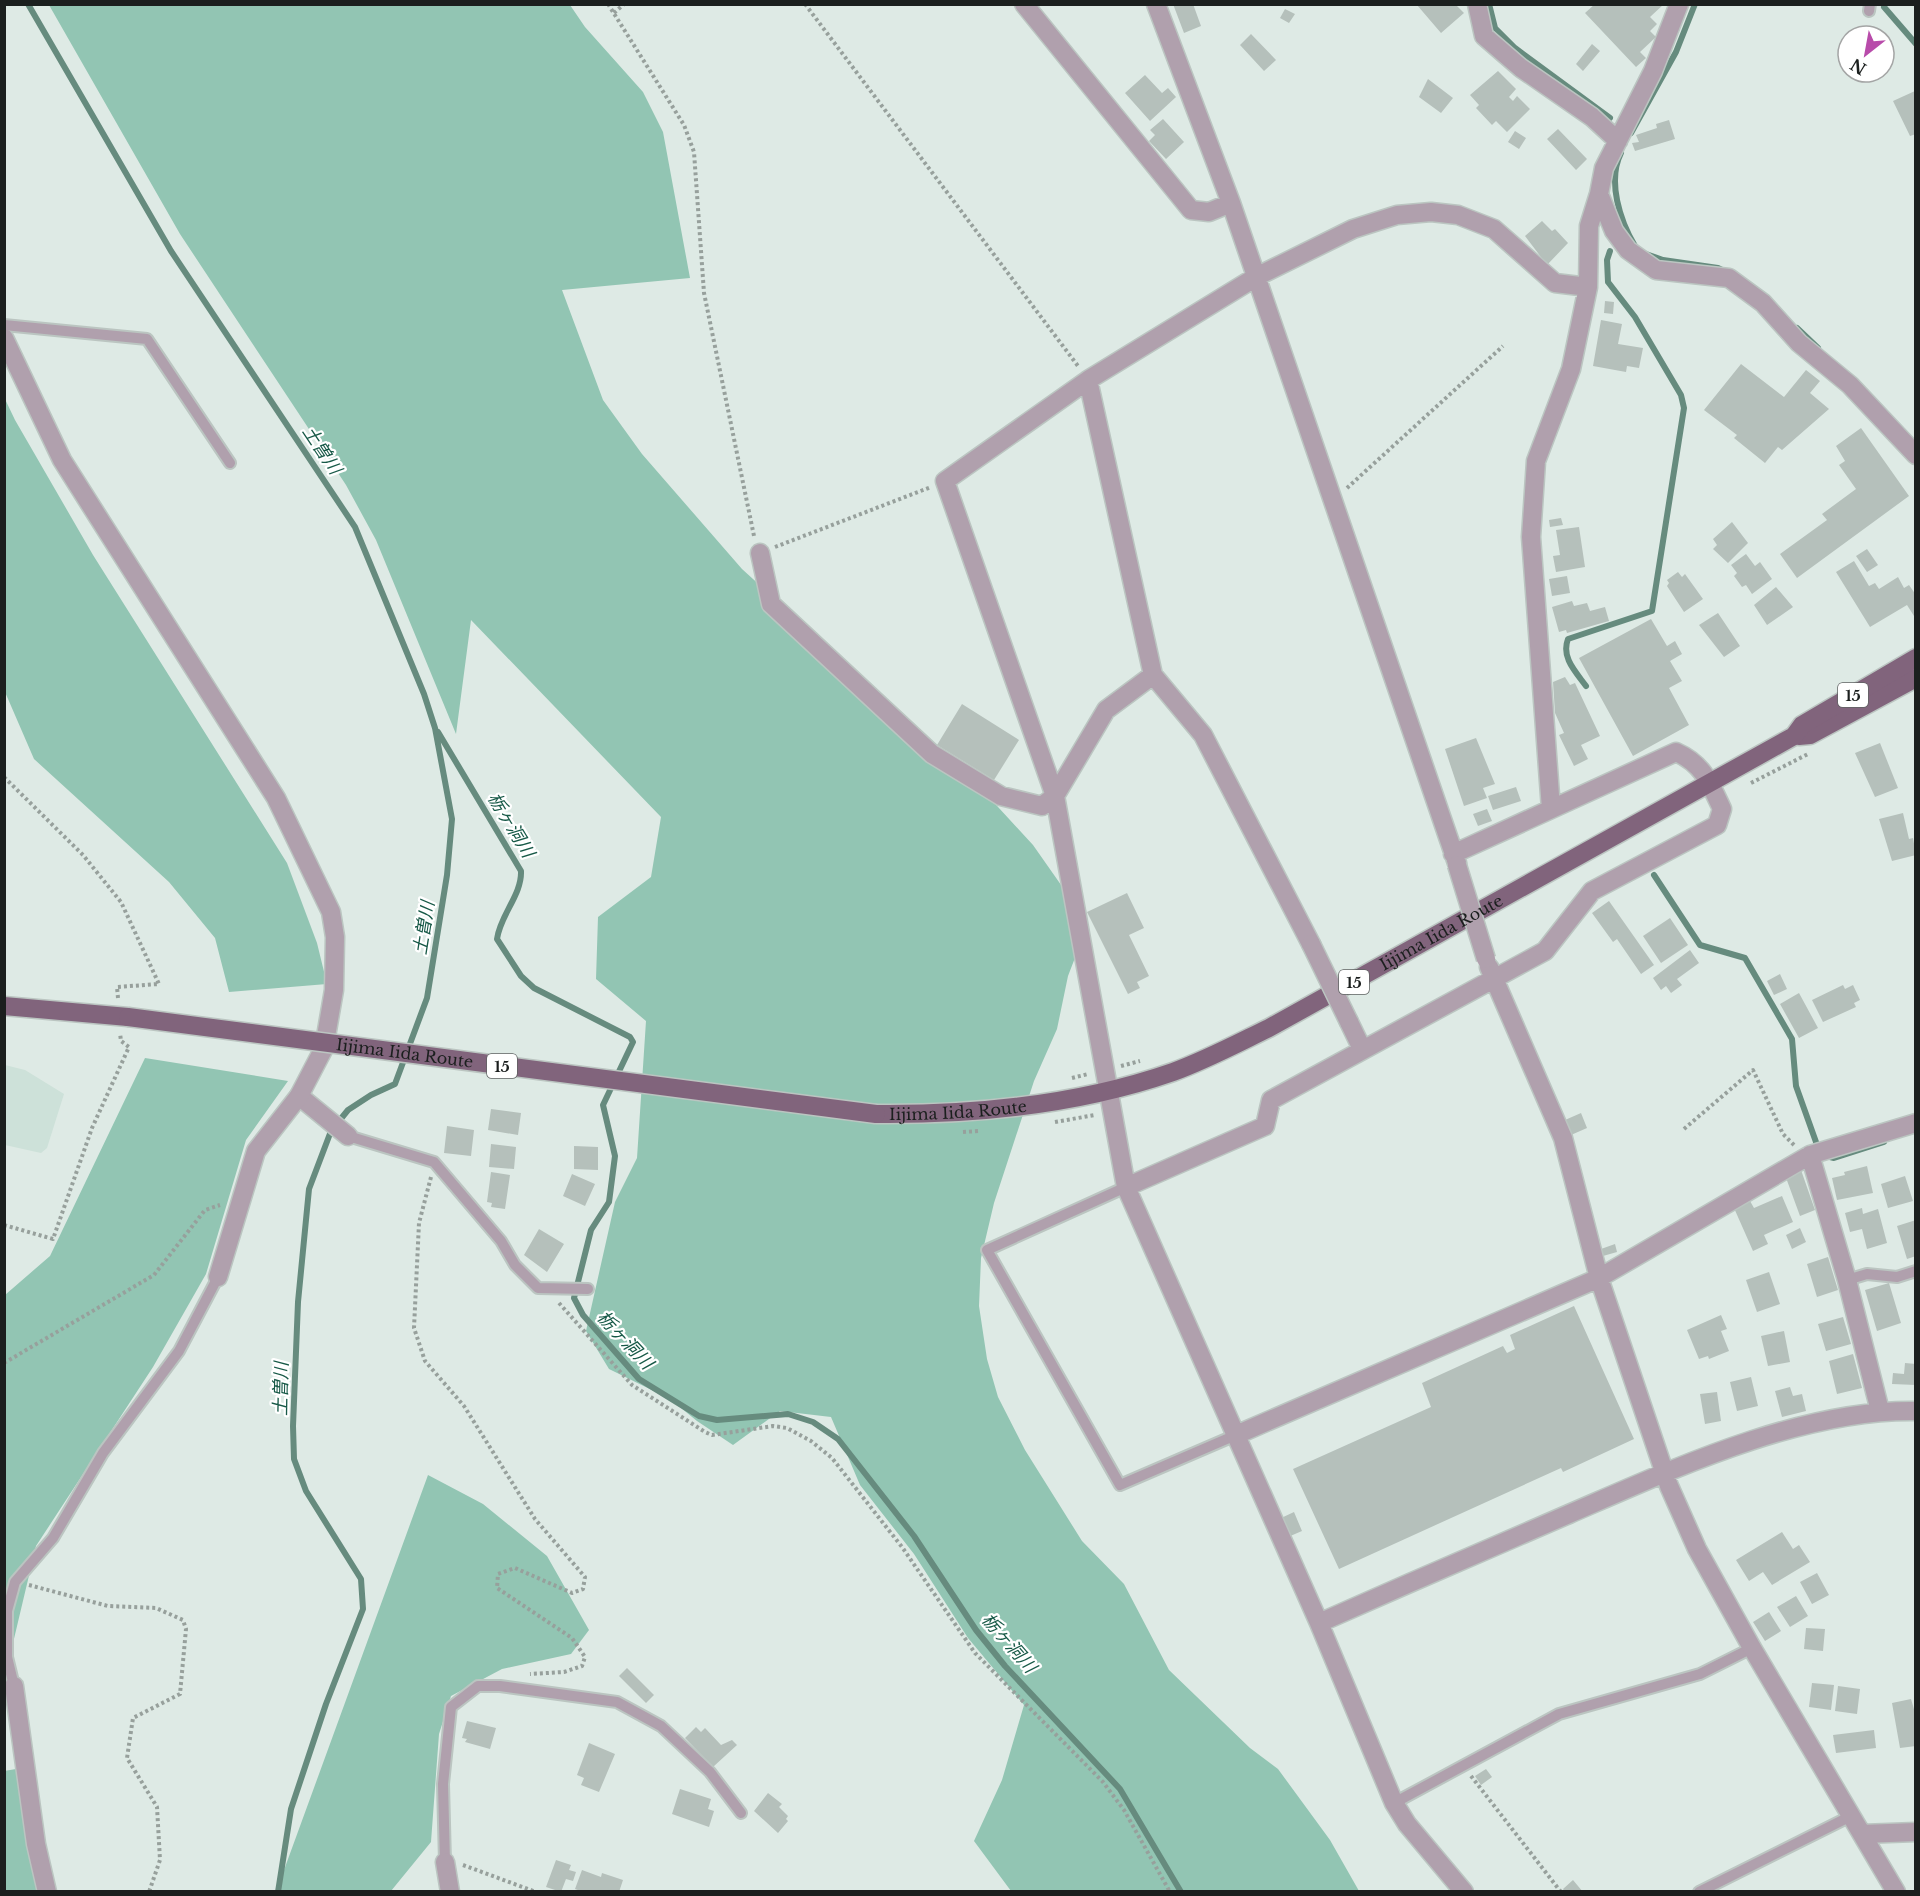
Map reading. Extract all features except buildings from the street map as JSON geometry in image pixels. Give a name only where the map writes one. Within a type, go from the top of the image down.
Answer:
[{"type":"main road","name":"Iijima Iida Route","points":[[4,1006],[124,1025],[876,1114],[927,1115],[1048,1104],[1107,1092],[1175,1071],[1269,1028],[1711,784],[1794,736],[1802,725],[1916,658]]},
{"type":"main road","name":"Iijima Iida Route","points":[[1794,736],[1810,735],[1916,678]]},
{"type":"street","points":[[1024,4],[1191,210],[1209,212],[1232,203]]},
{"type":"street","points":[[1156,4],[1232,203],[1455,860],[1486,959],[1563,1138],[1599,1278],[1663,1473],[1697,1549],[1752,1648],[1896,1892]]},
{"type":"street","points":[[1477,4],[1484,36],[1521,68],[1592,117],[1618,141]]},
{"type":"street","points":[[1551,809],[1531,537],[1536,462],[1570,369],[1588,287],[1589,226],[1604,168],[1653,71],[1679,4]]},
{"type":"street","points":[[1599,194],[1614,231],[1628,250],[1656,270],[1729,278],[1763,303],[1799,343],[1850,385],[1916,455]]},
{"type":"street","points":[[1464,1892],[1407,1824],[1394,1803],[1318,1623],[1126,1187],[1055,796],[945,481],[1088,380],[1256,277],[1353,230],[1397,215],[1431,212],[1458,215],[1494,229],[1555,283],[1588,287]]},
{"type":"street","points":[[4,338],[62,460],[276,798],[331,912],[335,938],[334,990],[324,1048],[299,1096],[256,1151],[218,1278]]},
{"type":"street","points":[[1088,380],[1153,675],[1203,735],[1311,944],[1362,1049]]},
{"type":"street","points":[[760,553],[771,604],[932,754],[1001,796],[1042,806],[1055,796],[1106,710],[1153,675]]},
{"type":"street","points":[[1126,1187],[1265,1126],[1271,1100],[1493,977],[1545,951],[1592,891],[1717,825],[1722,809],[1711,784],[1693,759],[1676,752],[1551,809],[1455,860]]},
{"type":"street","points":[[299,1096],[348,1136]]},
{"type":"street","points":[[1236,1436],[1599,1278],[1810,1155],[1916,1123]]},
{"type":"street","points":[[1810,1155],[1880,1411]]},
{"type":"street","points":[[1318,1623],[1680,1465],[1812,1424],[1880,1411],[1916,1412]]},
{"type":"street","points":[[14,1686],[36,1844],[47,1892]]},
{"type":"street","points":[[1862,1834],[1916,1832]]},
{"type":"street","points":[[445,1862],[450,1892]]},
{"type":"lane","points":[[4,325],[147,339],[230,463]]},
{"type":"lane","points":[[348,1136],[434,1162],[501,1241],[515,1265],[538,1288],[588,1289]]},
{"type":"lane","points":[[1126,1187],[987,1250],[1120,1485],[1236,1436]]},
{"type":"lane","points":[[1846,1280],[1867,1274],[1897,1277],[1916,1271]]},
{"type":"lane","points":[[14,1686],[8,1657],[7,1611],[15,1582],[53,1538],[103,1453],[179,1352],[218,1278]]},
{"type":"lane","points":[[1394,1803],[1559,1714],[1700,1674],[1752,1648]]},
{"type":"lane","points":[[445,1862],[443,1784],[451,1707],[478,1686],[500,1686],[617,1702],[661,1726],[710,1773],[741,1813]]},
{"type":"lane","points":[[1699,1892],[1851,1816]]},
{"type":"path","points":[[608,4],[684,125],[693,152],[704,293],[753,532],[760,553],[945,481]]},
{"type":"path","points":[[614,13],[624,4]]},
{"type":"path","points":[[805,4],[1088,380]]},
{"type":"path","points":[[1333,501],[1503,346]]},
{"type":"path","points":[[4,777],[83,855],[121,902],[159,984],[117,987],[118,999]]},
{"type":"path","points":[[4,1225],[53,1239],[92,1128],[129,1047],[120,1041],[124,1025]]},
{"type":"path","points":[[1061,1080],[1144,1060]]},
{"type":"path","points":[[1684,1129],[1753,1070],[1783,1134],[1792,1144],[1810,1155]]},
{"type":"path","points":[[434,1162],[418,1234],[414,1328],[425,1361],[464,1406],[535,1519],[585,1577],[584,1589],[572,1593],[514,1568],[498,1574],[497,1587],[572,1638],[585,1657],[582,1666],[564,1672],[533,1674],[510,1672],[500,1686]]},
{"type":"path","points":[[4,1363],[154,1275],[205,1210],[241,1197]]},
{"type":"path","points":[[538,1288],[565,1307],[632,1385],[705,1432],[712,1435],[773,1426],[787,1428],[811,1441],[832,1458],[902,1547],[975,1653],[1103,1782],[1124,1810],[1170,1892]]},
{"type":"path","points":[[15,1582],[108,1606],[156,1608],[183,1620],[186,1629],[180,1694],[133,1718],[130,1737],[128,1758],[157,1807],[160,1860],[149,1892]]},
{"type":"path","points":[[1463,1766],[1561,1892]]},
{"type":"path","points":[[445,1862],[455,1862],[536,1892]]},
{"type":"shaded area","points":[[5,1065],[25,1070],[64,1094],[47,1148],[41,1153],[5,1145]]},
{"type":"green space","points":[[49,5],[570,5],[585,27],[643,92],[663,132],[690,278],[562,290],[603,400],[642,454],[742,569],[976,783],[1033,845],[1073,902],[1083,937],[1068,976],[1057,1029],[1034,1081],[994,1203],[981,1258],[979,1306],[987,1359],[998,1397],[1025,1450],[1082,1541],[1124,1584],[1169,1670],[1250,1748],[1278,1769],[1330,1840],[1359,1891],[1011,1891],[974,1841],[1002,1780],[1024,1705],[968,1638],[914,1554],[860,1485],[831,1417],[780,1411],[733,1445],[697,1421],[670,1399],[609,1369],[586,1331],[615,1202],[637,1158],[646,1021],[596,979],[598,917],[651,877],[661,817],[471,620],[456,734],[376,540],[346,485],[180,234]]},
{"type":"green space","points":[[4,397],[93,555],[287,863],[317,943],[327,984],[229,992],[215,938],[169,882],[34,759],[5,692]]},
{"type":"green space","points":[[145,1058],[288,1081],[246,1140],[206,1274],[153,1367],[36,1546],[13,1643],[5,1645],[5,1295],[50,1256]]},
{"type":"green space","points":[[428,1475],[483,1504],[547,1556],[589,1630],[571,1654],[502,1669],[451,1696],[439,1734],[431,1842],[391,1891],[276,1892]]},
{"type":"green space","points":[[22,1768],[49,1891],[5,1891],[4,1771]]},
{"type":"waterway","name":"土曽川","points":[[28,4],[171,251],[355,527],[424,694],[435,728],[452,819],[447,875],[427,998],[395,1084],[371,1095],[348,1110],[331,1131],[309,1189],[298,1302],[293,1426],[294,1459],[306,1491],[361,1579],[363,1609],[326,1704],[291,1809],[278,1892]]},
{"type":"waterway","points":[[1489,4],[1495,28],[1515,48],[1610,118]]},
{"type":"waterway","points":[[1631,133],[1676,52],[1695,4]]},
{"type":"waterway","points":[[1884,7],[1916,44]]},
{"type":"waterway","points":[[1621,153],[1617,164],[1615,188],[1620,213],[1635,246]]},
{"type":"waterway","points":[[1586,686],[1568,658],[1566,652],[1568,639],[1652,611],[1684,408],[1681,395],[1635,317],[1608,282],[1607,260],[1610,251]]},
{"type":"waterway","points":[[1646,254],[1663,260],[1718,268],[1726,272]]},
{"type":"waterway","points":[[1797,328],[1818,348]]},
{"type":"waterway","name":"栃ヶ洞川","points":[[438,732],[521,871],[515,897],[502,922],[497,939],[521,976],[534,988],[630,1037],[633,1042],[603,1105],[615,1156],[609,1202],[591,1230],[574,1298],[583,1315],[639,1379],[699,1416],[717,1420],[788,1414],[813,1422],[838,1439],[914,1536],[976,1630],[1005,1666],[1120,1789],[1181,1892]]},
{"type":"waterway","points":[[1654,875],[1700,945],[1745,958],[1792,1039],[1796,1086],[1816,1142]]},
{"type":"waterway","points":[[1830,1157],[1834,1158],[1884,1142]]}]
